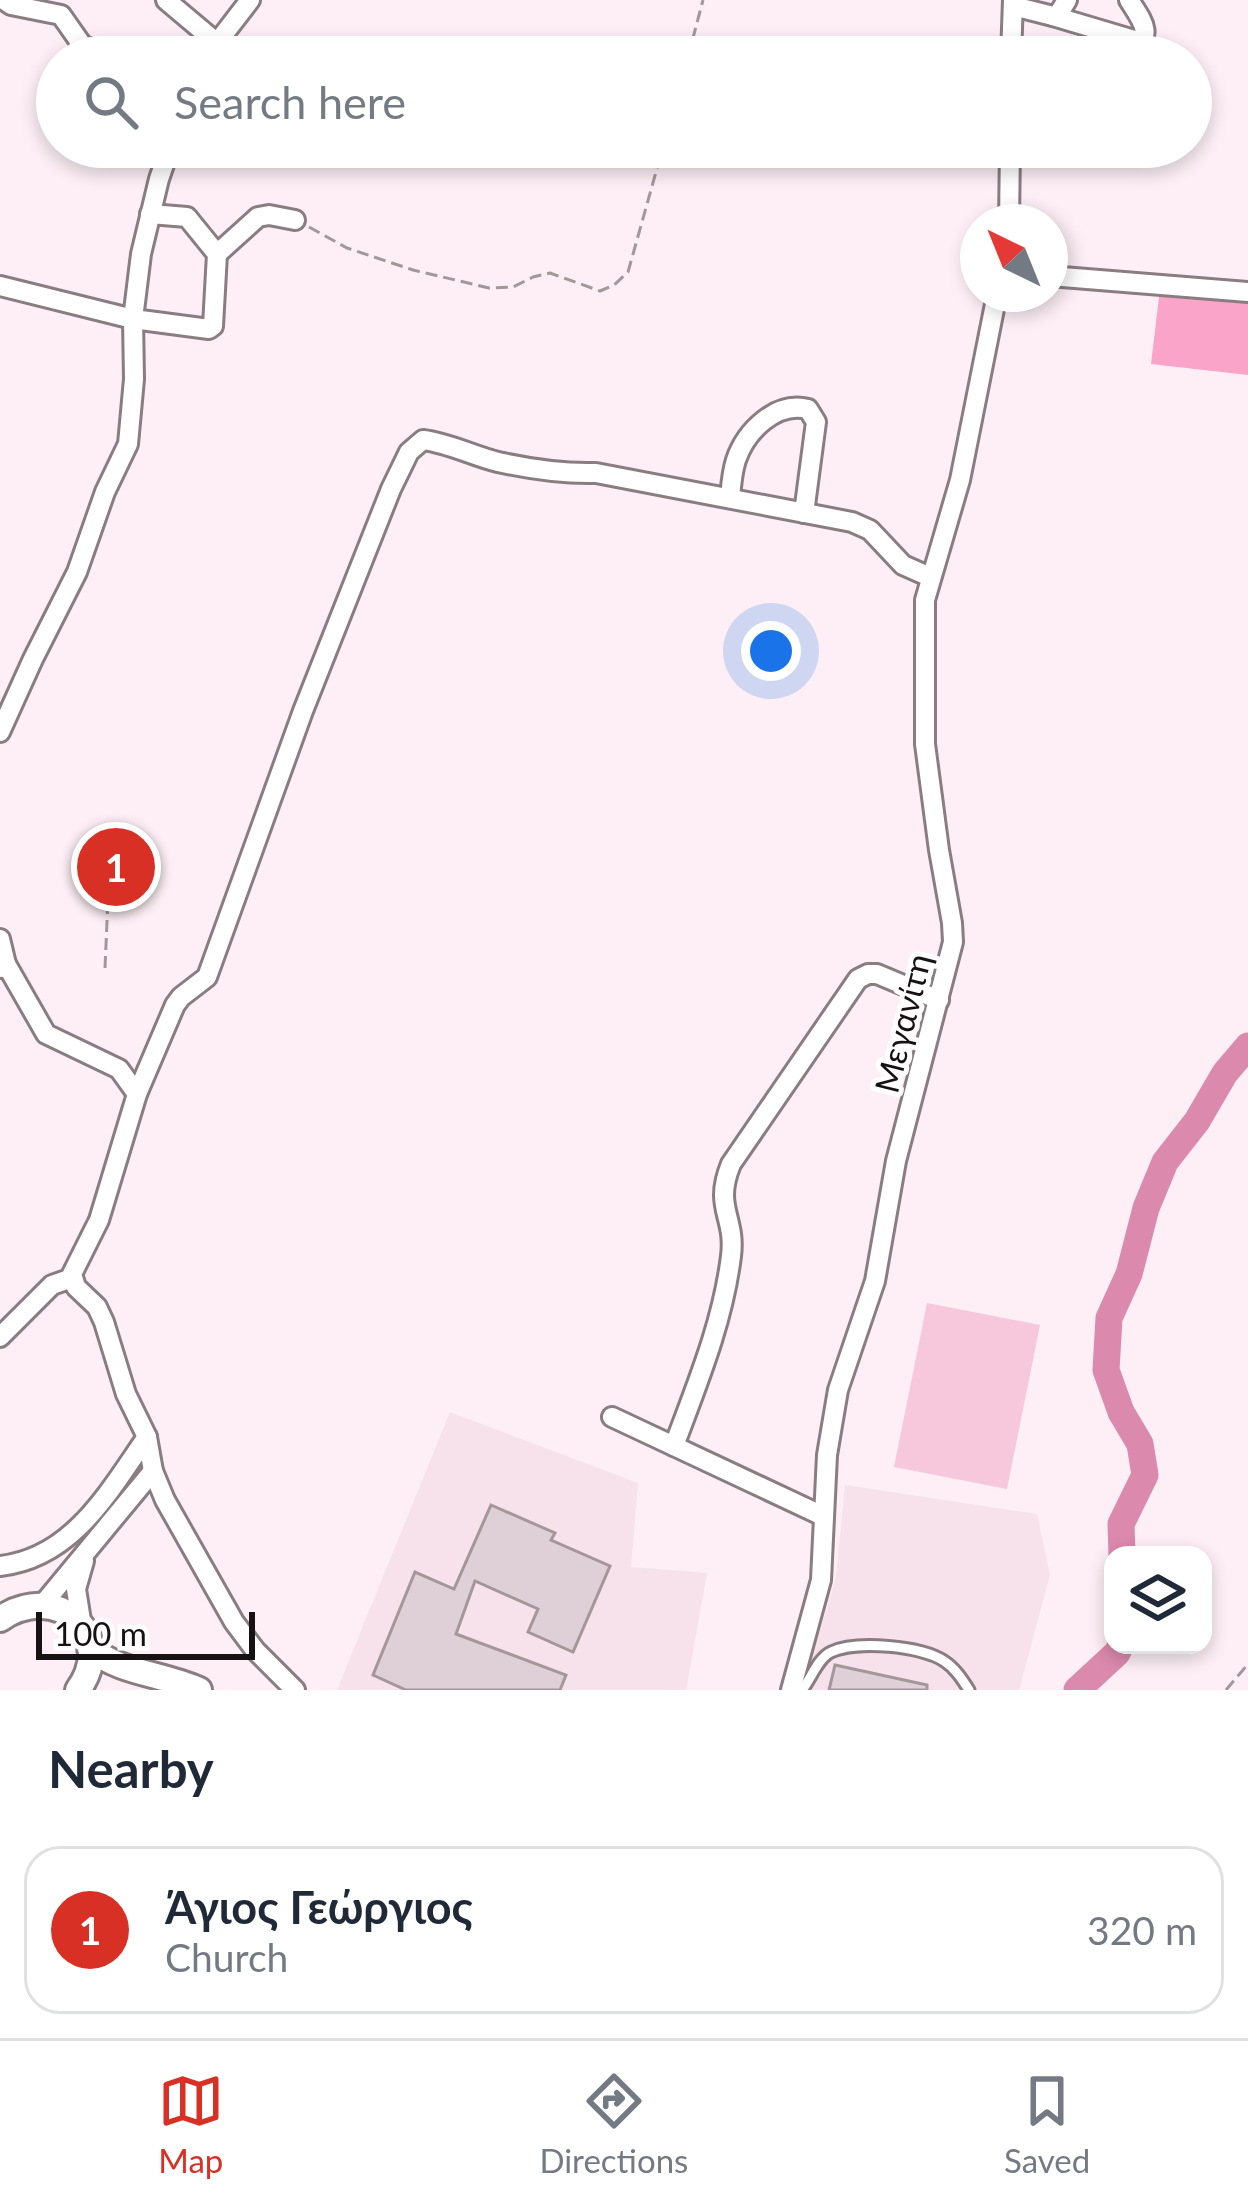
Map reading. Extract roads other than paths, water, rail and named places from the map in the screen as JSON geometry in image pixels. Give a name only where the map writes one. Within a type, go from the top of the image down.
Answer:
[{"type":"main road","points":[[0,1618],[18,1607],[60,1608],[120,1668],[142,1670],[199,1690]]},
{"type":"main road","points":[[81,1685],[89,1670],[86,1637]]},
{"type":"main road","points":[[81,1685],[102,1674],[142,1670]]},
{"type":"street","points":[[4,0],[62,15],[76,36]]},
{"type":"street","points":[[166,0],[203,36]]},
{"type":"street","points":[[226,36],[250,0]]},
{"type":"street","points":[[1053,16],[1066,0]]},
{"type":"street","points":[[1129,0],[1143,21],[1141,36]]},
{"type":"street","points":[[1012,36],[1013,3],[1104,36]]},
{"type":"street","points":[[0,732],[77,572],[128,444],[141,254],[164,168]]},
{"type":"street","points":[[1009,204],[1010,168]]},
{"type":"street","points":[[0,286],[133,319],[209,329],[213,326],[217,254],[185,217],[150,214]]},
{"type":"street","points":[[217,254],[258,217],[295,220]]},
{"type":"street","points":[[1068,277],[1248,292]]},
{"type":"street","name":"Μεγανίτη","points":[[791,1690],[821,1580],[827,1455],[838,1390],[874,1281],[893,1174],[951,955],[953,933],[925,744],[925,616],[930,577],[960,481],[993,312]]},
{"type":"street","points":[[730,498],[735,462],[749,437],[776,411],[800,407],[808,409],[816,422],[804,513]]},
{"type":"street","points":[[295,1690],[234,1622],[165,1500],[153,1471],[147,1436],[127,1394],[101,1315],[72,1279],[99,1220],[137,1094],[178,1001],[207,977],[303,711],[391,489],[416,444],[436,442],[497,461],[596,473],[861,524],[903,565],[930,577]]},
{"type":"street","points":[[0,939],[3,966],[49,1036],[117,1068],[137,1094]]},
{"type":"street","points":[[674,1446],[725,1292],[732,1251],[722,1185],[731,1164],[858,979],[878,974],[939,1000]]},
{"type":"street","points":[[0,1337],[57,1282],[72,1279]]},
{"type":"street","points":[[612,1418],[823,1516]]},
{"type":"street","points":[[0,1566],[23,1564],[78,1530],[147,1436]]},
{"type":"street","points":[[43,1604],[153,1471]]},
{"type":"street","points":[[85,1556],[76,1589],[86,1637]]},
{"type":"lane","points":[[802,1690],[821,1660],[832,1652],[872,1646],[926,1652],[945,1661],[969,1690]]},
{"type":"waterway","points":[[1122,1546],[1121,1524],[1145,1475],[1140,1444],[1121,1412],[1106,1370],[1109,1318],[1129,1274],[1146,1208],[1165,1162],[1248,1046]]},
{"type":"waterway","points":[[1077,1690],[1116,1654]]},
{"type":"place","name":"Άγιος Γεώργιος","points":[[116,867]]}]
